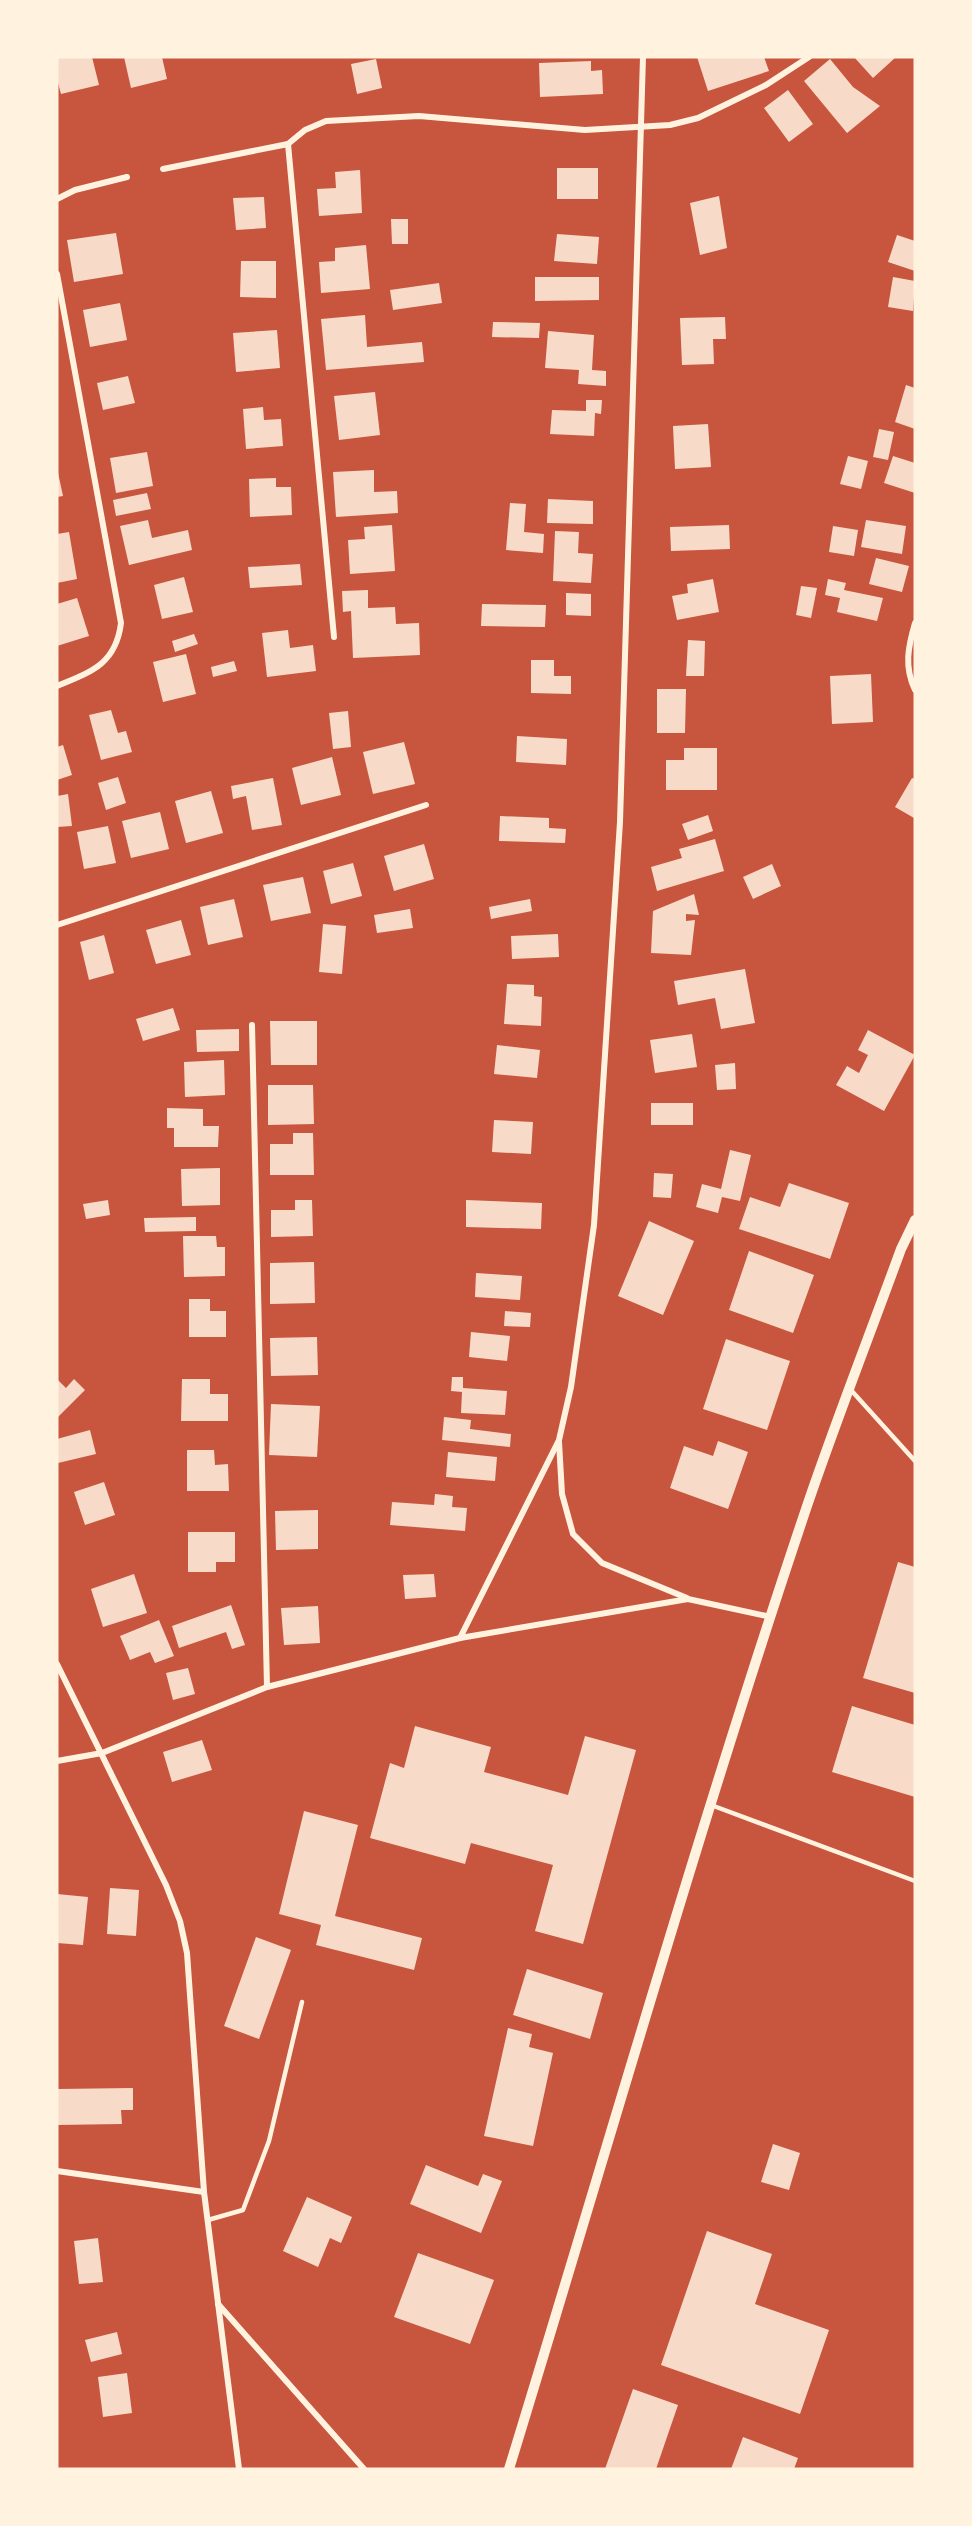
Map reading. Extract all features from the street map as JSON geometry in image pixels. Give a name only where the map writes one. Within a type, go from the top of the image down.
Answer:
[{"type":"street","points":[[460,1638],[559,1440],[571,1387],[594,1225],[621,822],[643,57]]},
{"type":"street","points":[[163,169],[288,144],[305,130],[326,121],[419,116],[585,130],[670,125],[698,118],[766,85],[809,57]]},
{"type":"street","points":[[288,144],[334,637]]},
{"type":"street","points":[[57,199],[75,190],[127,177]]},
{"type":"street","points":[[57,274],[121,623],[119,642],[104,662],[86,674],[57,686]]},
{"type":"street","points":[[915,623],[907,665],[915,690]]},
{"type":"street","points":[[57,925],[426,805]]},
{"type":"street","points":[[252,1025],[267,1687]]},
{"type":"street","points":[[508,2469],[711,1804],[809,1500],[901,1249],[915,1220]]},
{"type":"street","points":[[559,1440],[562,1494],[573,1534],[602,1563],[688,1599],[771,1617]]},
{"type":"street","points":[[57,1761],[102,1753],[267,1687],[460,1638],[688,1599]]},
{"type":"street","points":[[57,1664],[166,1886],[180,1921],[188,1953],[204,2192],[239,2469]]},
{"type":"street","points":[[57,2171],[204,2192]]},
{"type":"street","points":[[218,2304],[364,2469]]},
{"type":"lane","points":[[850,1389],[915,1461]]},
{"type":"lane","points":[[711,1804],[915,1881]]},
{"type":"lane","points":[[208,2220],[243,2210],[269,2141],[302,2002]]},
{"type":"building","points":[[57,57],[92,57],[99,85],[61,94],[57,79]]},
{"type":"building","points":[[124,57],[162,57],[167,79],[131,88]]},
{"type":"building","points":[[697,57],[764,57],[769,71],[708,91]]},
{"type":"building","points":[[854,57],[896,57],[873,78]]},
{"type":"building","points":[[376,59],[382,88],[357,94],[351,64]]},
{"type":"building","points":[[830,59],[853,87],[880,106],[847,133],[804,81]]},
{"type":"building","points":[[591,61],[591,71],[602,70],[603,94],[540,97],[539,63]]},
{"type":"building","points":[[788,90],[813,124],[789,142],[764,108]]},
{"type":"building","points":[[557,168],[598,168],[598,199],[557,199]]},
{"type":"building","points":[[360,170],[362,213],[319,216],[317,189],[336,188],[335,172]]},
{"type":"building","points":[[719,196],[727,248],[700,255],[690,203]]},
{"type":"building","points":[[264,197],[266,228],[236,230],[233,198]]},
{"type":"building","points":[[391,219],[408,219],[408,244],[392,244]]},
{"type":"building","points":[[116,233],[123,274],[74,282],[67,240]]},
{"type":"building","points":[[557,234],[599,237],[597,264],[554,261]]},
{"type":"building","points":[[897,235],[915,241],[915,271],[888,262]]},
{"type":"building","points":[[366,245],[370,289],[321,293],[319,262],[335,261],[335,248]]},
{"type":"building","points":[[241,261],[276,261],[276,298],[240,297]]},
{"type":"building","points":[[535,277],[599,277],[599,300],[535,301]]},
{"type":"building","points":[[893,277],[915,281],[913,311],[888,307]]},
{"type":"building","points":[[439,283],[442,303],[393,310],[390,290]]},
{"type":"building","points":[[120,303],[127,340],[90,347],[83,310]]},
{"type":"building","points":[[365,315],[367,347],[422,342],[424,362],[326,370],[321,319]]},
{"type":"building","points":[[725,317],[726,339],[713,339],[714,364],[682,365],[680,318]]},
{"type":"building","points":[[493,322],[540,323],[539,338],[492,337]]},
{"type":"building","points":[[277,330],[280,368],[236,372],[233,333]]},
{"type":"building","points":[[548,331],[594,335],[592,370],[606,371],[606,386],[578,384],[579,370],[545,368]]},
{"type":"building","points":[[128,376],[135,403],[103,410],[97,383]]},
{"type":"building","points":[[906,385],[915,388],[915,429],[895,422]]},
{"type":"building","points":[[375,392],[380,435],[339,440],[334,396]]},
{"type":"building","points":[[586,400],[602,400],[601,414],[595,413],[594,436],[550,434],[552,410],[586,411]]},
{"type":"building","points":[[263,407],[264,420],[281,419],[283,446],[246,449],[243,409]]},
{"type":"building","points":[[708,424],[711,467],[675,469],[673,426]]},
{"type":"building","points":[[879,429],[894,432],[888,460],[873,457]]},
{"type":"building","points":[[147,452],[153,486],[116,493],[110,458]]},
{"type":"building","points":[[848,456],[868,461],[861,489],[840,484]]},
{"type":"building","points":[[893,456],[915,463],[915,493],[884,483]]},
{"type":"building","points":[[57,468],[63,496],[57,497]]},
{"type":"building","points":[[374,470],[374,492],[397,491],[398,513],[336,517],[333,472]]},
{"type":"building","points":[[276,478],[276,487],[291,487],[292,515],[250,517],[249,479]]},
{"type":"building","points":[[147,493],[151,509],[116,516],[113,500]]},
{"type":"building","points":[[548,499],[593,501],[593,524],[547,523]]},
{"type":"building","points":[[510,503],[526,504],[524,532],[544,534],[543,553],[506,550]]},
{"type":"building","points":[[148,520],[152,538],[188,530],[192,550],[129,565],[120,526]]},
{"type":"building","points":[[866,520],[906,526],[902,554],[861,547]]},
{"type":"building","points":[[392,525],[395,571],[350,574],[348,540],[365,539],[364,527]]},
{"type":"building","points":[[729,525],[730,549],[671,551],[670,527]]},
{"type":"building","points":[[833,526],[858,530],[854,556],[829,552]]},
{"type":"building","points":[[555,531],[579,532],[578,553],[593,554],[591,583],[553,581]]},
{"type":"building","points":[[69,532],[77,579],[57,583],[57,534]]},
{"type":"building","points":[[876,558],[909,566],[902,592],[869,584]]},
{"type":"building","points":[[300,564],[302,585],[250,588],[248,567]]},
{"type":"building","points":[[184,577],[193,612],[162,619],[154,585]]},
{"type":"building","points":[[713,579],[719,612],[677,620],[672,596],[688,593],[687,584]]},
{"type":"building","points":[[828,579],[846,583],[844,590],[883,598],[877,621],[837,612],[840,598],[825,595]]},
{"type":"building","points":[[801,586],[817,588],[811,618],[796,615]]},
{"type":"building","points":[[368,590],[368,608],[395,607],[396,624],[419,623],[420,655],[353,658],[351,611],[343,612],[342,591]]},
{"type":"building","points":[[566,593],[591,594],[591,616],[566,615]]},
{"type":"building","points":[[77,598],[89,636],[57,646],[57,604]]},
{"type":"building","points":[[482,604],[546,605],[545,627],[481,626]]},
{"type":"building","points":[[288,630],[290,648],[313,645],[316,671],[267,677],[262,633]]},
{"type":"building","points":[[194,634],[198,644],[175,652],[172,641]]},
{"type":"building","points":[[688,640],[705,641],[704,676],[686,676]]},
{"type":"building","points":[[186,654],[196,694],[163,702],[153,662]]},
{"type":"building","points":[[531,660],[554,660],[554,676],[571,676],[571,694],[531,693]]},
{"type":"building","points":[[234,661],[237,671],[213,677],[211,667]]},
{"type":"building","points":[[871,674],[873,722],[832,724],[830,676]]},
{"type":"building","points":[[657,689],[686,689],[685,733],[657,733]]},
{"type":"building","points":[[111,710],[118,733],[126,731],[132,752],[101,760],[89,715]]},
{"type":"building","points":[[348,711],[351,747],[333,749],[329,713]]},
{"type":"building","points":[[517,736],[567,739],[566,765],[516,762]]},
{"type":"building","points":[[404,742],[415,784],[373,794],[363,752]]},
{"type":"building","points":[[63,745],[72,775],[57,780],[57,747]]},
{"type":"building","points":[[684,748],[717,748],[717,790],[666,790],[666,760],[684,760]]},
{"type":"building","points":[[332,757],[341,795],[301,805],[292,768]]},
{"type":"building","points":[[118,777],[126,803],[106,810],[98,783]]},
{"type":"building","points":[[273,778],[282,825],[252,830],[246,796],[233,799],[231,786]]},
{"type":"building","points":[[912,778],[915,779],[914,818],[895,807]]},
{"type":"building","points":[[211,791],[223,833],[186,843],[175,801]]},
{"type":"building","points":[[68,794],[72,826],[57,827],[57,796]]},
{"type":"building","points":[[160,812],[169,849],[131,858],[122,821]]},
{"type":"building","points":[[708,815],[713,831],[688,840],[682,824]]},
{"type":"building","points":[[500,816],[549,818],[549,828],[566,829],[565,843],[499,841]]},
{"type":"building","points":[[108,826],[116,863],[84,869],[77,832]]},
{"type":"building","points":[[715,839],[724,871],[657,891],[651,867],[682,858],[679,849]]},
{"type":"building","points":[[424,844],[434,879],[394,891],[384,856]]},
{"type":"building","points":[[353,863],[362,896],[331,904],[323,871]]},
{"type":"building","points":[[772,864],[781,886],[753,899],[743,877]]},
{"type":"building","points":[[303,877],[311,913],[271,921],[263,885]]},
{"type":"building","points":[[694,894],[699,915],[686,914],[686,921],[695,920],[691,955],[651,953],[653,911]]},
{"type":"building","points":[[234,899],[243,937],[208,945],[200,907]]},
{"type":"building","points":[[530,899],[532,911],[491,919],[489,907]]},
{"type":"building","points":[[410,909],[413,928],[377,933],[374,915]]},
{"type":"building","points":[[181,920],[191,955],[156,964],[146,930]]},
{"type":"building","points":[[323,924],[346,926],[342,974],[319,972]]},
{"type":"building","points":[[558,934],[559,957],[512,959],[511,936]]},
{"type":"building","points":[[104,935],[114,973],[89,980],[80,942]]},
{"type":"building","points":[[745,969],[755,1023],[721,1029],[715,998],[678,1005],[674,981]]},
{"type":"building","points":[[507,984],[534,985],[534,996],[542,997],[541,1026],[504,1024]]},
{"type":"building","points":[[173,1008],[180,1030],[143,1041],[136,1019]]},
{"type":"building","points":[[270,1021],[317,1021],[317,1065],[271,1065]]},
{"type":"building","points":[[239,1029],[239,1051],[197,1052],[196,1030]]},
{"type":"building","points":[[868,1030],[915,1055],[884,1111],[836,1085],[847,1066],[859,1073],[868,1055],[858,1050]]},
{"type":"building","points":[[692,1034],[697,1067],[655,1073],[650,1040]]},
{"type":"building","points":[[497,1045],[540,1050],[537,1078],[494,1074]]},
{"type":"building","points":[[224,1060],[225,1095],[185,1097],[184,1062]]},
{"type":"building","points":[[735,1063],[736,1089],[717,1090],[715,1065]]},
{"type":"building","points":[[268,1085],[313,1085],[314,1124],[268,1125]]},
{"type":"building","points":[[651,1103],[693,1103],[693,1125],[651,1125]]},
{"type":"building","points":[[167,1108],[203,1109],[203,1126],[219,1126],[218,1147],[174,1147],[174,1128],[167,1128]]},
{"type":"building","points":[[494,1120],[533,1122],[531,1154],[492,1152]]},
{"type":"building","points":[[293,1133],[313,1133],[314,1175],[270,1175],[270,1144],[293,1144]]},
{"type":"building","points":[[730,1150],[751,1155],[740,1201],[722,1197],[718,1213],[696,1207],[702,1184],[721,1189]]},
{"type":"building","points":[[220,1168],[220,1205],[182,1206],[181,1169]]},
{"type":"building","points":[[654,1173],[673,1174],[671,1198],[653,1197]]},
{"type":"building","points":[[789,1183],[849,1203],[830,1259],[739,1229],[750,1197],[780,1207]]},
{"type":"building","points":[[108,1200],[110,1215],[86,1219],[83,1204]]},
{"type":"building","points":[[295,1200],[312,1200],[313,1236],[271,1237],[271,1210],[295,1210]]},
{"type":"building","points":[[466,1200],[542,1203],[541,1229],[466,1227]]},
{"type":"building","points":[[196,1217],[196,1231],[145,1232],[144,1218]]},
{"type":"building","points":[[649,1221],[694,1241],[663,1315],[618,1296]]},
{"type":"building","points":[[183,1236],[216,1236],[217,1247],[225,1247],[225,1276],[184,1277]]},
{"type":"building","points":[[749,1251],[814,1275],[793,1333],[729,1310]]},
{"type":"building","points":[[314,1262],[315,1303],[270,1304],[270,1263]]},
{"type":"building","points":[[476,1273],[522,1276],[520,1300],[475,1297]]},
{"type":"building","points":[[189,1299],[210,1299],[210,1311],[226,1311],[226,1337],[189,1337]]},
{"type":"building","points":[[505,1311],[531,1313],[530,1327],[504,1326]]},
{"type":"building","points":[[471,1332],[510,1336],[507,1361],[469,1357]]},
{"type":"building","points":[[317,1337],[318,1375],[271,1376],[270,1338]]},
{"type":"building","points":[[726,1339],[790,1361],[767,1430],[703,1409]]},
{"type":"building","points":[[452,1377],[463,1377],[463,1388],[507,1391],[505,1415],[461,1413],[462,1392],[451,1391]]},
{"type":"building","points":[[57,1379],[66,1388],[74,1379],[85,1390],[57,1418]]},
{"type":"building","points":[[182,1379],[210,1379],[210,1394],[228,1394],[228,1421],[181,1421]]},
{"type":"building","points":[[271,1404],[320,1406],[317,1457],[269,1455]]},
{"type":"building","points":[[444,1417],[471,1420],[470,1429],[511,1434],[510,1447],[442,1440]]},
{"type":"building","points":[[90,1430],[96,1454],[58,1463],[57,1439]]},
{"type":"building","points":[[718,1441],[748,1452],[728,1509],[670,1488],[684,1446],[713,1456]]},
{"type":"building","points":[[187,1450],[214,1450],[215,1465],[228,1464],[229,1491],[187,1491]]},
{"type":"building","points":[[448,1452],[497,1457],[495,1481],[446,1477]]},
{"type":"building","points":[[104,1482],[115,1515],[85,1525],[74,1492]]},
{"type":"building","points":[[435,1494],[453,1496],[452,1507],[467,1508],[465,1531],[390,1525],[392,1502],[434,1505]]},
{"type":"building","points":[[318,1510],[318,1549],[276,1550],[275,1511]]},
{"type":"building","points":[[188,1532],[235,1532],[235,1562],[216,1562],[216,1572],[188,1572]]},
{"type":"building","points":[[898,1562],[915,1567],[915,1693],[863,1678]]},
{"type":"building","points":[[134,1574],[147,1613],[103,1627],[91,1589]]},
{"type":"building","points":[[434,1574],[436,1597],[405,1599],[403,1575]]},
{"type":"building","points":[[231,1605],[245,1645],[232,1649],[226,1632],[179,1648],[172,1626]]},
{"type":"building","points":[[318,1606],[320,1643],[284,1645],[281,1608]]},
{"type":"building","points":[[159,1620],[174,1656],[155,1663],[150,1652],[130,1660],[120,1636]]},
{"type":"building","points":[[188,1668],[195,1694],[173,1700],[166,1673]]},
{"type":"building","points":[[852,1706],[915,1725],[915,1797],[832,1772]]},
{"type":"building","points":[[415,1726],[491,1747],[484,1772],[568,1795],[585,1736],[636,1750],[583,1944],[535,1931],[553,1865],[471,1843],[465,1864],[370,1838],[390,1763],[404,1768]]},
{"type":"building","points":[[202,1740],[212,1770],[172,1782],[163,1752]]},
{"type":"building","points":[[304,1811],[358,1825],[335,1916],[422,1938],[414,1970],[316,1945],[321,1925],[279,1914]]},
{"type":"building","points":[[110,1888],[139,1890],[136,1936],[107,1934]]},
{"type":"building","points":[[57,1894],[88,1897],[83,1945],[57,1943]]},
{"type":"building","points":[[256,1937],[291,1950],[259,2039],[224,2026]]},
{"type":"building","points":[[527,1969],[603,1993],[590,2039],[513,2015]]},
{"type":"building","points":[[508,2028],[532,2034],[529,2047],[553,2053],[533,2146],[484,2136]]},
{"type":"building","points":[[133,2088],[133,2110],[121,2110],[122,2124],[57,2125],[57,2089]]},
{"type":"building","points":[[773,2144],[800,2153],[789,2190],[761,2182]]},
{"type":"building","points":[[426,2165],[478,2186],[483,2174],[502,2181],[481,2233],[410,2204]]},
{"type":"building","points":[[307,2197],[352,2217],[341,2243],[330,2238],[318,2267],[283,2251]]},
{"type":"building","points":[[707,2231],[772,2254],[755,2304],[829,2330],[800,2414],[661,2365]]},
{"type":"building","points":[[98,2238],[103,2282],[79,2284],[74,2241]]},
{"type":"building","points":[[418,2253],[494,2280],[470,2344],[394,2317]]},
{"type":"building","points":[[117,2332],[122,2354],[91,2362],[85,2340]]},
{"type":"building","points":[[127,2373],[132,2413],[103,2417],[98,2377]]},
{"type":"building","points":[[633,2389],[678,2405],[656,2469],[605,2469]]},
{"type":"building","points":[[743,2437],[798,2458],[794,2469],[731,2469]]}]
